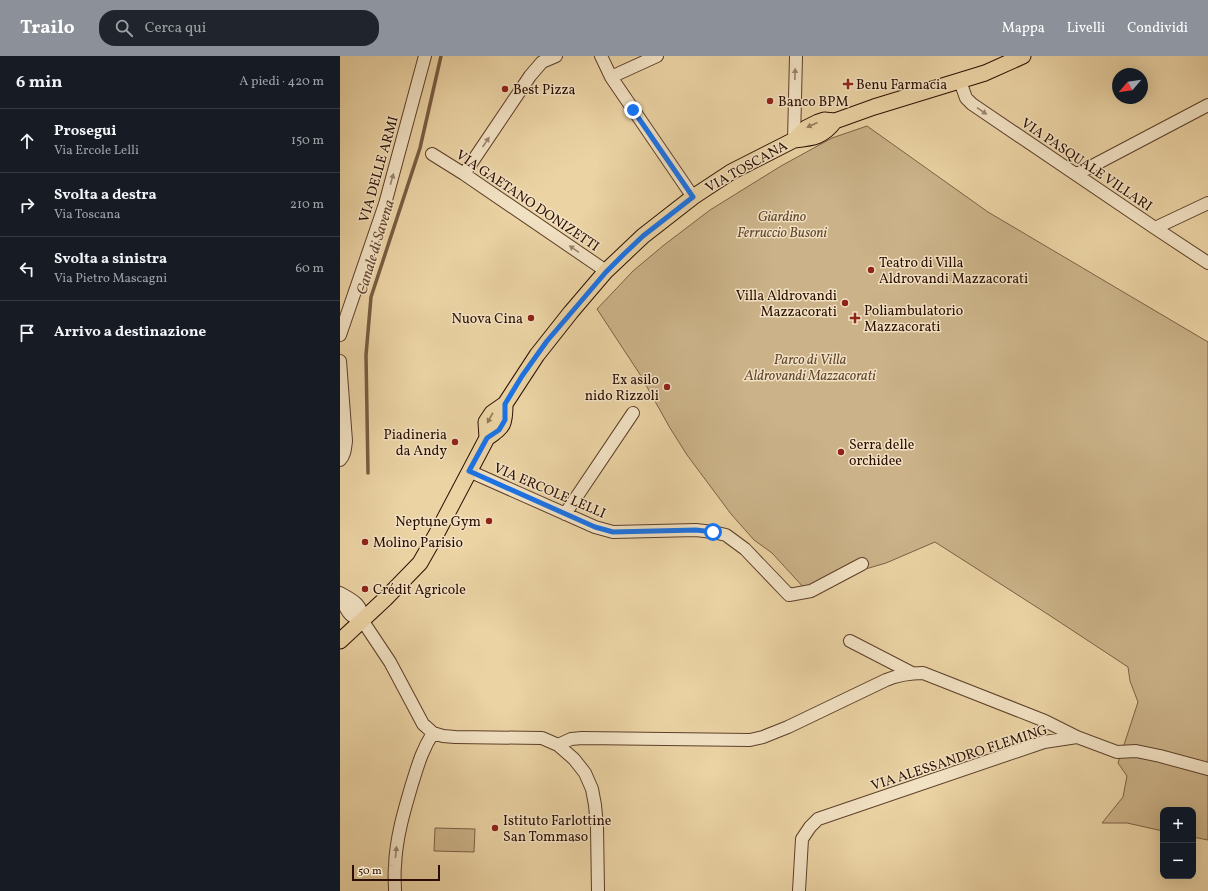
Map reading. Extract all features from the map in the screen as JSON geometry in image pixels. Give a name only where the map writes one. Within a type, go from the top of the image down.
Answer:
[{"type":"main road","name":"VIA TOSCANA","points":[[340,641],[385,599],[420,563],[438,532],[487,438],[486,422],[492,413],[505,404],[537,355],[571,312],[606,272],[643,236],[693,197],[731,172],[794,140],[806,128],[818,122],[824,120],[835,121],[874,107],[985,73],[1023,56]]},
{"type":"street","name":"VIA DELLE ARMI","points":[[340,335],[385,204],[425,56]]},
{"type":"street","points":[[464,174],[530,76],[542,62],[556,56]]},
{"type":"street","points":[[601,56],[611,77],[693,197]]},
{"type":"street","points":[[611,77],[657,56]]},
{"type":"street","points":[[794,140],[796,56]]},
{"type":"street","name":"VIA PASQUALE VILLARI","points":[[960,81],[966,98],[972,104],[1208,263]]},
{"type":"street","points":[[1077,174],[1208,105]]},
{"type":"street","name":"VIA GAETANO DONIZETTI","points":[[432,154],[464,174],[606,272]]},
{"type":"street","points":[[1155,228],[1208,203]]},
{"type":"street","points":[[340,361],[346,441],[345,451],[340,460]]},
{"type":"street","points":[[565,514],[633,413]]},
{"type":"street","name":"VIA ERCOLE LELLI","points":[[469,471],[595,527],[613,532],[696,530],[726,535],[745,549],[788,595],[811,591],[862,564]]},
{"type":"street","points":[[340,593],[357,603],[361,609],[362,620],[390,662],[423,724],[433,733],[455,737],[542,738],[558,745],[574,759],[585,773],[592,789],[597,827],[598,891]]},
{"type":"street","points":[[340,598],[352,617],[362,620]]},
{"type":"street","points":[[850,640],[912,673]]},
{"type":"street","points":[[558,745],[571,739],[582,738],[750,740],[763,737],[788,727],[886,680],[899,675],[912,673],[923,674],[1045,721],[1077,737]]},
{"type":"street","points":[[395,891],[395,861],[397,842],[403,814],[420,758],[426,743],[433,733]]},
{"type":"street","name":"VIA ALESSANDRO FLEMING","points":[[799,891],[802,839],[810,827],[818,819],[1044,742],[1077,737],[1117,752],[1136,751],[1208,769]]},
{"type":"green space","points":[[867,126],[988,212],[1208,342],[1208,840],[1196,838],[1196,807],[1160,807],[1160,830],[1127,823],[1102,823],[1123,797],[1127,776],[1118,763],[1138,702],[1130,681],[1128,667],[935,542],[886,563],[805,589],[772,553],[754,540],[731,514],[687,455],[643,379],[597,309],[633,271],[710,210],[781,166],[832,138]]},
{"type":"green space","points":[[435,828],[475,829],[474,852],[434,851]]},
{"type":"waterway","name":"Canale di Savena","points":[[368,473],[366,355],[371,297],[420,148],[441,56]]},
{"type":"place","name":"Benu Farmacia","points":[[848,84]]},
{"type":"place","name":"Best Pizza","points":[[505,89]]},
{"type":"place","name":"Banco BPM","points":[[770,101]]},
{"type":"place","name":"Teatro di Villa Aldrovandi Mazzacorati","points":[[871,270]]},
{"type":"place","name":"Villa Aldrovandi Mazzacorati","points":[[845,303]]},
{"type":"place","name":"Nuova Cina","points":[[531,318]]},
{"type":"place","name":"Poliambulatorio Mazzacorati","points":[[855,318]]},
{"type":"place","name":"Ex asilo nido Rizzoli","points":[[667,387]]},
{"type":"place","name":"Piadineria da Andy","points":[[455,442]]},
{"type":"place","name":"Serra delle orchidee","points":[[841,452]]},
{"type":"place","name":"Neptune Gym","points":[[489,521]]},
{"type":"place","name":"Molino Parisio","points":[[365,542]]},
{"type":"place","name":"Crédit Agricole","points":[[365,589]]},
{"type":"place","name":"Istituto Farlottine San Tommaso","points":[[495,828]]},
{"type":"route","points":[[633,110],[693,197],[643,236],[624,254],[606,272],[547,341],[522,376],[505,404],[505,420],[499,430],[487,438],[469,471],[595,527],[613,532],[696,530],[713,532]]},
{"type":"park label","name":"Giardino Ferruccio Busoni","points":[[782,224]]},
{"type":"park label","name":"Parco di Villa Aldrovandi Mazzacorati","points":[[810,368]]}]
